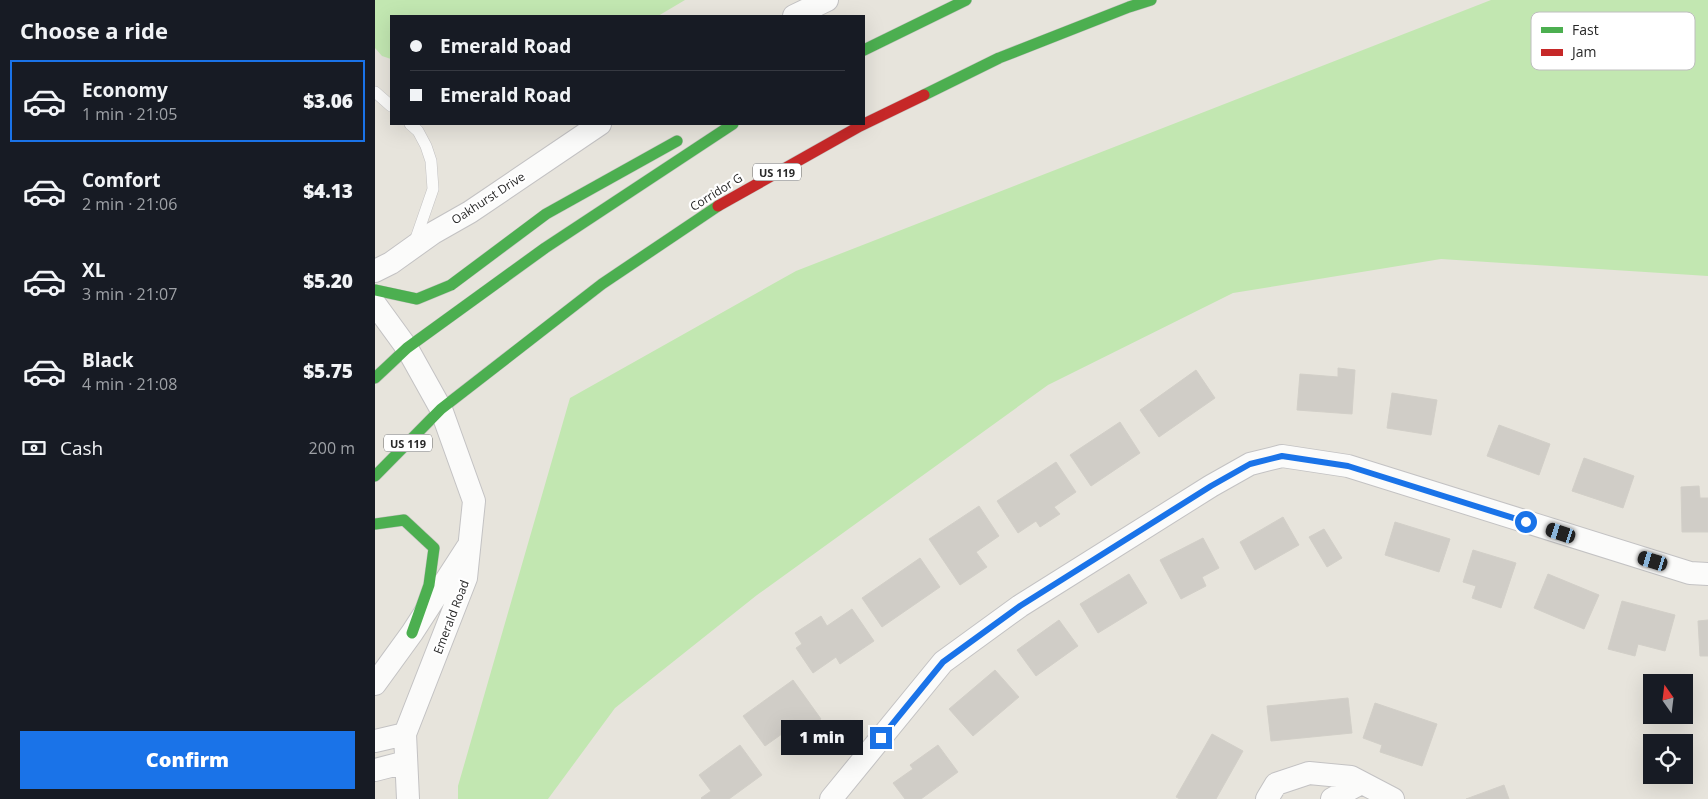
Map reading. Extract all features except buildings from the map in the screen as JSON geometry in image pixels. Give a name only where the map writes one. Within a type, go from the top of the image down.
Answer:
[{"type":"highway","points":[[865,50],[966,0]]},
{"type":"highway","name":"Corridor G","points":[[865,124],[999,58],[1151,0]]},
{"type":"highway","points":[[375,290],[417,299],[451,285],[546,214],[673,143],[717,125]]},
{"type":"highway","points":[[375,378],[407,348],[545,248],[731,125]]},
{"type":"highway","name":"Corridor G","points":[[375,476],[441,409],[602,284],[730,198],[862,125]]},
{"type":"highway","points":[[375,524],[404,520],[434,548],[429,585],[412,633]]},
{"type":"street","points":[[796,15],[827,0]]},
{"type":"street","name":"Oakhurst Drive","points":[[375,271],[391,263],[433,233],[470,212],[599,125]]},
{"type":"street","name":"Emerald Road","points":[[375,304],[407,348],[441,409],[475,501],[466,578],[405,734],[408,799]]},
{"type":"street","points":[[831,799],[943,662],[1020,606],[1211,486],[1250,464],[1282,456],[1348,466],[1690,572],[1708,574]]},
{"type":"street","points":[[375,684],[412,633],[470,543]]},
{"type":"street","points":[[375,741],[405,734]]},
{"type":"street","points":[[375,770],[406,762]]},
{"type":"street","points":[[1267,799],[1276,784],[1309,773],[1351,777],[1393,799]]},
{"type":"street","points":[[1332,799],[1361,783]]},
{"type":"lane","points":[[375,92],[390,105]]},
{"type":"lane","points":[[411,125],[418,131],[426,146],[431,162],[433,189],[412,248]]},
{"type":"green space","points":[[375,0],[685,0],[660,15],[390,15],[390,59],[382,56],[375,48]]},
{"type":"green space","points":[[1491,0],[1708,0],[1708,276],[1441,259],[1233,293],[1048,385],[757,595],[615,708],[548,799],[458,799],[458,786],[570,398],[796,271]]},
{"type":"traffic: fast","points":[[865,50],[966,0]]},
{"type":"traffic: fast","points":[[924,95],[999,58],[1151,0]]},
{"type":"traffic: fast","points":[[375,378],[407,348],[545,248],[731,125]]},
{"type":"traffic: fast","points":[[375,290],[417,299],[451,285],[546,214],[677,141]]},
{"type":"traffic: fast","points":[[375,476],[441,409],[602,284],[718,206]]},
{"type":"traffic: fast","points":[[375,524],[404,520],[434,548],[429,585],[412,633]]},
{"type":"traffic: jam","points":[[865,124],[924,95]]},
{"type":"traffic: jam","points":[[718,206],[862,125]]},
{"type":"route","points":[[881,738],[943,662],[1020,606],[1230,474],[1250,464],[1282,456],[1348,466],[1526,522]]}]
